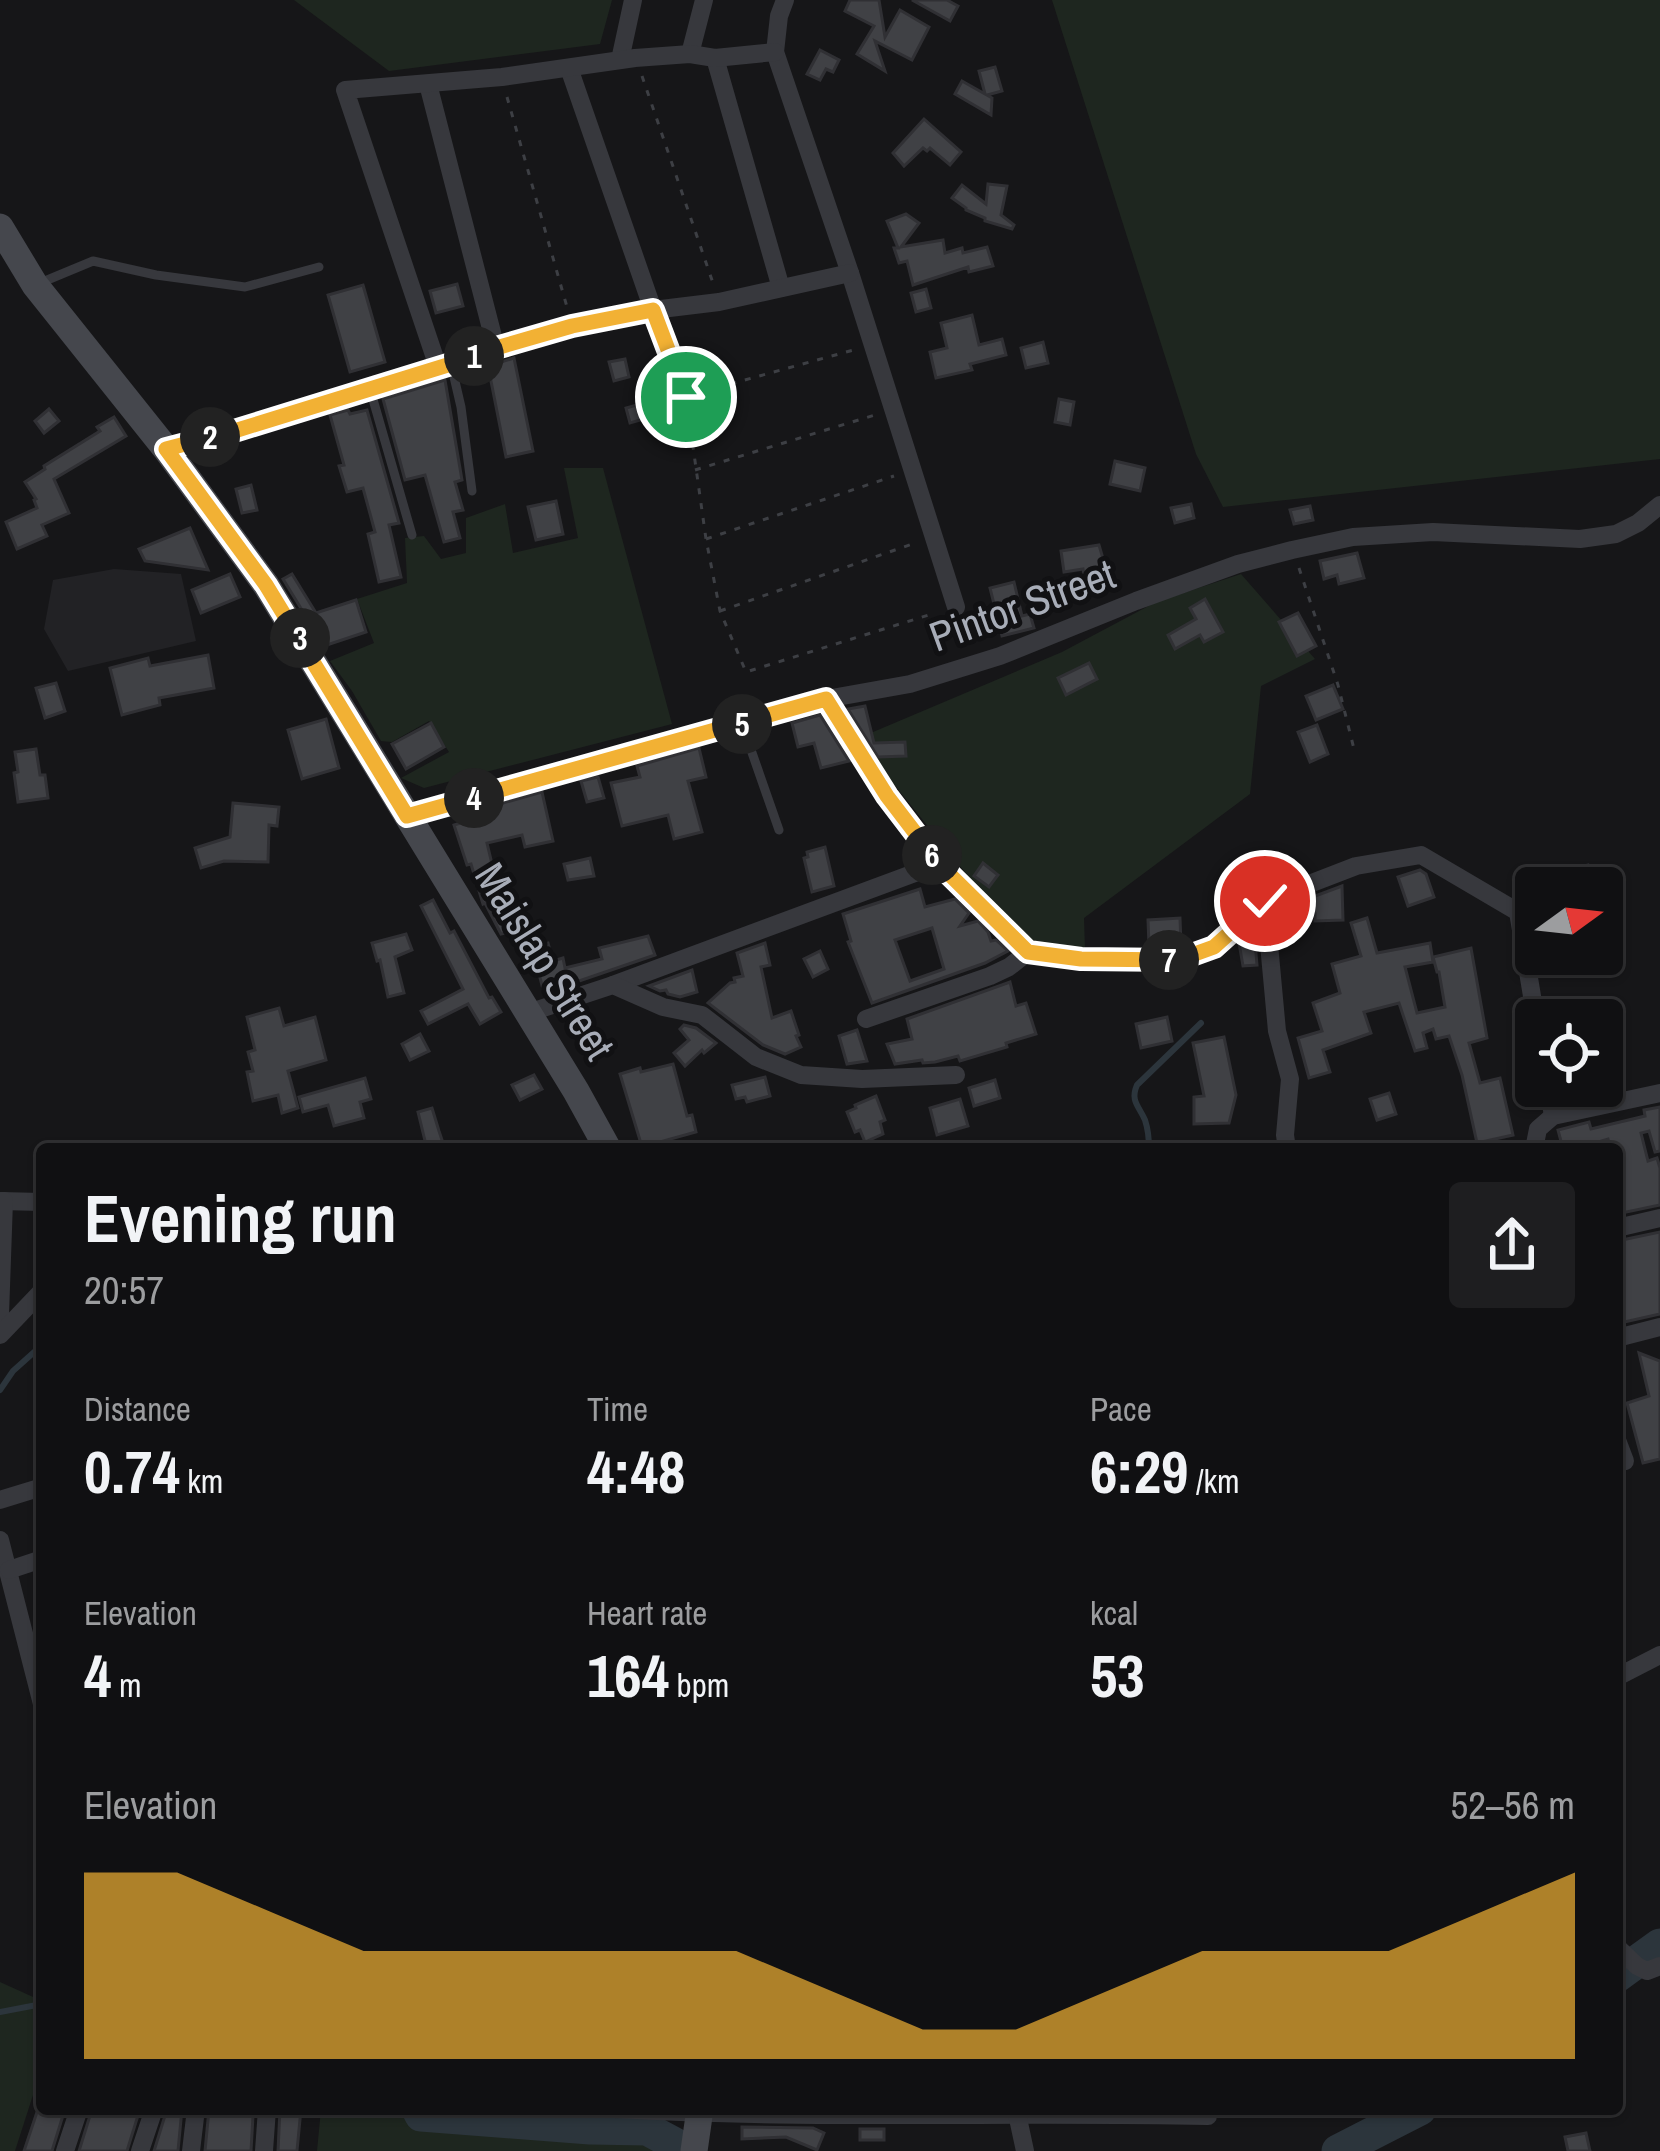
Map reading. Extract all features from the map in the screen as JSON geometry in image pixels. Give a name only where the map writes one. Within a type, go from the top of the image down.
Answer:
[{"type":"main road","name":"Maislap Street","points":[[0,227],[9,264],[35,285],[166,449],[266,585],[604,1143]]},
{"type":"main road","points":[[694,2151],[699,2115]]},
{"type":"street","points":[[627,59],[633,0]]},
{"type":"street","points":[[690,54],[704,0]]},
{"type":"street","points":[[785,0],[778,16],[775,52],[956,607]]},
{"type":"street","points":[[444,366],[345,90],[502,77],[627,59],[775,52]]},
{"type":"street","points":[[715,58],[781,288]]},
{"type":"street","points":[[569,68],[653,310]]},
{"type":"street","points":[[428,84],[496,348]]},
{"type":"street","points":[[166,449],[572,326],[719,302],[850,273]]},
{"type":"street","name":"Pintor Street","points":[[407,816],[826,699],[910,684],[1000,656],[1238,564],[1292,550],[1353,537],[1433,532],[1580,539],[1616,534],[1638,524],[1660,505]]},
{"type":"street","points":[[1638,524],[1660,532]]},
{"type":"street","points":[[826,699],[887,796],[939,864],[1028,952],[1081,959],[1178,960],[1214,947],[1265,901],[1356,866],[1421,855],[1518,912],[1532,999]]},
{"type":"street","points":[[528,1013],[939,864]]},
{"type":"street","points":[[1265,901],[1276,1030],[1290,1079],[1286,1143]]},
{"type":"street","points":[[866,1018],[990,976],[1028,952]]},
{"type":"street","points":[[613,985],[663,1007],[702,1015],[756,1057],[801,1075],[862,1079],[956,1075]]},
{"type":"street","points":[[1535,1143],[1538,1129],[1553,1116],[1660,1093]]},
{"type":"street","points":[[1552,1107],[1553,1116]]},
{"type":"street","points":[[0,1315],[2,1202],[36,1202]]},
{"type":"street","points":[[1623,1227],[1660,1218]]},
{"type":"street","points":[[0,1335],[36,1297]]},
{"type":"street","points":[[1623,1336],[1660,1327]]},
{"type":"street","points":[[1623,1456],[1625,1461]]},
{"type":"street","points":[[0,1500],[36,1489]]},
{"type":"street","points":[[0,1540],[33,1627]]},
{"type":"street","points":[[9,1570],[36,1561]]},
{"type":"street","points":[[1623,1674],[1660,1655]]},
{"type":"street","points":[[1626,1955],[1648,1971],[1660,1966]]},
{"type":"street","points":[[65,2151],[78,2115]]},
{"type":"street","points":[[140,2151],[152,2115]]},
{"type":"street","points":[[191,2151],[195,2115]]},
{"type":"street","points":[[265,2151],[267,2115]]},
{"type":"street","points":[[1017,2115],[1025,2151]]},
{"type":"street","points":[[1181,2115],[1208,2116]]},
{"type":"lane","points":[[35,285],[93,261],[244,287],[319,267]]},
{"type":"lane","points":[[444,366],[461,407],[472,491]]},
{"type":"lane","points":[[370,389],[412,535]]},
{"type":"lane","points":[[742,724],[779,830]]},
{"type":"path","points":[[627,59],[719,302]]},
{"type":"path","points":[[502,77],[572,326]]},
{"type":"path","points":[[653,310],[686,397],[720,611],[746,672],[956,607]]},
{"type":"path","points":[[686,397],[873,345]]},
{"type":"path","points":[[695,470],[894,410]]},
{"type":"path","points":[[706,539],[913,469]]},
{"type":"path","points":[[720,611],[934,536]]},
{"type":"path","points":[[1292,550],[1338,685],[1354,749]]},
{"type":"shaded area","points":[[294,0],[612,0],[600,44],[389,71]]},
{"type":"shaded area","points":[[1052,0],[1660,0],[1660,459],[1223,507],[1196,454]]},
{"type":"shaded area","points":[[564,468],[603,468],[672,724],[424,788],[401,778],[449,752],[429,721],[392,742],[381,741],[330,661],[374,643],[357,599],[407,583],[405,538],[424,536],[441,559],[466,553],[466,518],[505,504],[513,553],[578,538]]},
{"type":"shaded area","points":[[114,569],[181,574],[196,641],[68,671],[44,629],[53,580]]},
{"type":"shaded area","points":[[1241,574],[1315,659],[1261,686],[1250,794],[1084,918],[1085,950],[1034,943],[1026,948],[859,741],[1062,652],[1156,602]]},
{"type":"shaded area","points":[[0,1982],[36,1998],[36,2086],[15,2151],[0,2151]]},
{"type":"shaded area","points":[[320,2115],[458,2115],[483,2121],[618,2124],[671,2151],[317,2151]]},
{"type":"building","points":[[850,0],[879,0],[885,37],[900,10],[929,27],[912,60],[875,41],[885,71],[857,54],[874,26],[845,11]]},
{"type":"building","points":[[912,0],[947,0],[958,6],[950,21]]},
{"type":"building","points":[[820,50],[839,60],[833,72],[826,69],[820,80],[807,74]]},
{"type":"building","points":[[995,67],[1002,91],[987,95],[992,98],[991,115],[955,94],[962,81],[985,94],[979,71]]},
{"type":"building","points":[[924,119],[961,152],[950,165],[930,148],[923,148],[904,166],[893,153]]},
{"type":"building","points":[[988,184],[1007,186],[1001,215],[1014,225],[1012,229],[985,221],[952,198],[962,185],[986,204]]},
{"type":"building","points":[[906,214],[919,223],[901,247],[943,240],[945,253],[987,247],[993,266],[969,272],[968,267],[913,285],[907,261],[899,263],[887,221]]},
{"type":"building","points":[[457,284],[463,306],[436,313],[430,291]]},
{"type":"building","points":[[363,285],[385,362],[350,372],[328,295]]},
{"type":"building","points":[[926,289],[931,308],[916,312],[911,293]]},
{"type":"building","points":[[972,315],[979,345],[1002,339],[1006,355],[970,364],[972,370],[936,378],[930,352],[947,348],[941,323]]},
{"type":"building","points":[[1043,342],[1048,363],[1026,368],[1021,348]]},
{"type":"building","points":[[514,358],[533,451],[506,457],[488,366]]},
{"type":"building","points":[[625,359],[629,377],[614,381],[609,362]]},
{"type":"building","points":[[445,380],[462,480],[455,482],[463,510],[453,512],[460,538],[444,542],[425,475],[405,480],[383,399]]},
{"type":"building","points":[[1059,399],[1074,402],[1070,425],[1055,422]]},
{"type":"building","points":[[647,402],[651,417],[630,423],[626,408]]},
{"type":"building","points":[[49,409],[59,421],[44,433],[35,421]]},
{"type":"building","points":[[348,410],[350,414],[367,410],[399,523],[389,525],[401,577],[379,582],[368,534],[375,532],[363,488],[347,492],[330,415]]},
{"type":"building","points":[[114,417],[126,436],[54,479],[69,513],[42,525],[47,536],[17,549],[6,522],[37,508],[25,482]]},
{"type":"building","points":[[1115,461],[1145,468],[1140,491],[1110,484]]},
{"type":"building","points":[[251,485],[257,510],[242,513],[236,489]]},
{"type":"building","points":[[556,501],[563,534],[536,540],[528,507]]},
{"type":"building","points":[[1191,504],[1194,518],[1175,523],[1171,508]]},
{"type":"building","points":[[1310,506],[1313,520],[1294,524],[1290,510]]},
{"type":"building","points":[[190,528],[208,570],[145,561],[139,549]]},
{"type":"building","points":[[1099,545],[1109,579],[1086,586],[1083,569],[1064,572],[1061,551]]},
{"type":"building","points":[[1357,553],[1364,578],[1339,584],[1337,575],[1324,579],[1320,561]]},
{"type":"building","points":[[230,574],[240,597],[201,613],[192,590]]},
{"type":"building","points":[[292,574],[316,613],[356,600],[366,632],[324,646],[283,579]]},
{"type":"building","points":[[1014,582],[1022,616],[1030,614],[1034,628],[1002,636],[990,588]]},
{"type":"building","points":[[1205,599],[1223,632],[1204,642],[1200,635],[1175,649],[1168,635],[1196,619],[1190,608]]},
{"type":"building","points":[[1298,613],[1316,646],[1297,656],[1279,622]]},
{"type":"building","points":[[208,655],[214,688],[159,698],[160,705],[122,715],[110,668],[148,658],[150,666]]},
{"type":"building","points":[[1089,663],[1097,679],[1066,695],[1058,678]]},
{"type":"building","points":[[56,683],[65,711],[45,718],[36,688]]},
{"type":"building","points":[[1333,685],[1343,709],[1316,720],[1306,696]]},
{"type":"building","points":[[865,706],[874,743],[905,742],[906,756],[878,757],[848,709]]},
{"type":"building","points":[[820,715],[849,761],[821,768],[814,743],[798,747],[792,723]]},
{"type":"building","points":[[326,719],[339,768],[302,779],[288,730]]},
{"type":"building","points":[[431,723],[444,747],[406,769],[392,744]]},
{"type":"building","points":[[1317,725],[1328,754],[1310,762],[1298,732]]},
{"type":"building","points":[[699,748],[706,777],[688,781],[702,832],[674,839],[668,815],[622,826],[611,783],[640,777],[637,766]]},
{"type":"building","points":[[36,749],[48,798],[18,802],[15,752]]},
{"type":"building","points":[[598,777],[604,798],[587,802],[581,781]]},
{"type":"building","points":[[542,792],[553,841],[525,847],[522,835],[487,843],[505,918],[511,917],[515,931],[501,934],[483,904],[454,825],[490,814],[489,807]]},
{"type":"building","points":[[233,803],[279,807],[277,826],[269,825],[268,862],[224,861],[201,868],[195,848],[230,837]]},
{"type":"building","points":[[825,847],[834,886],[812,892],[804,858],[807,852]]},
{"type":"building","points":[[1283,856],[1287,875],[1268,878],[1264,860]]},
{"type":"building","points":[[590,858],[594,876],[568,880],[564,864]]},
{"type":"building","points":[[983,863],[998,875],[989,887],[974,876]]},
{"type":"building","points":[[1420,870],[1434,897],[1408,906],[1398,877]]},
{"type":"building","points":[[1342,886],[1343,920],[1315,921],[1315,914],[1307,915],[1307,899]]},
{"type":"building","points":[[920,889],[925,907],[955,899],[969,913],[960,926],[978,921],[991,941],[1008,951],[872,1003],[848,942],[843,914]],"holes":[[[932,928],[944,969],[910,981],[895,940]]]},
{"type":"building","points":[[433,900],[501,1012],[480,1024],[468,1004],[428,1024],[421,1011],[463,989],[421,906]]},
{"type":"building","points":[[1180,918],[1181,944],[1149,946],[1148,920]]},
{"type":"building","points":[[1367,918],[1377,953],[1430,943],[1433,962],[1405,967],[1417,1013],[1445,1007],[1433,957],[1471,948],[1487,1038],[1469,1043],[1480,1083],[1500,1078],[1513,1135],[1477,1143],[1449,1036],[1436,1039],[1433,1029],[1423,1033],[1427,1048],[1415,1051],[1399,1003],[1364,1012],[1371,1033],[1323,1050],[1330,1072],[1309,1078],[1298,1038],[1322,1031],[1313,1003],[1340,993],[1332,964],[1361,956],[1351,923]]},
{"type":"building","points":[[1254,929],[1257,965],[1243,966],[1239,943]]},
{"type":"building","points":[[406,934],[412,950],[395,957],[404,993],[388,997],[372,943]]},
{"type":"building","points":[[648,936],[655,955],[544,993],[532,947],[548,943],[553,961],[563,958],[565,968],[602,959],[599,948]]},
{"type":"building","points":[[765,943],[770,965],[761,967],[772,1018],[791,1011],[799,1035],[801,1047],[785,1054],[763,1045],[708,1003],[734,978],[743,976],[737,953]]},
{"type":"building","points":[[820,951],[828,969],[813,977],[804,959]]},
{"type":"building","points":[[692,970],[697,992],[680,997],[649,986]]},
{"type":"building","points":[[1010,982],[1016,1006],[1026,1003],[1036,1034],[960,1061],[958,1056],[895,1064],[887,1044],[912,1039],[907,1019]]},
{"type":"building","points":[[279,1008],[284,1026],[315,1017],[326,1060],[288,1071],[298,1108],[282,1113],[278,1095],[253,1101],[247,1072],[253,1071],[248,1052],[255,1050],[247,1017]]},
{"type":"building","points":[[1167,1017],[1172,1041],[1141,1048],[1136,1024]]},
{"type":"building","points":[[684,1025],[716,1043],[685,1066],[674,1053],[689,1040],[680,1029]]},
{"type":"building","points":[[857,1030],[867,1061],[847,1064],[839,1036]]},
{"type":"building","points":[[420,1034],[429,1051],[410,1060],[402,1044]]},
{"type":"building","points":[[1224,1037],[1236,1095],[1229,1123],[1194,1124],[1194,1097],[1204,1096],[1193,1043]]},
{"type":"building","points":[[673,1064],[696,1132],[641,1143],[620,1074],[640,1068],[641,1072]]},
{"type":"building","points":[[534,1075],[542,1089],[520,1100],[512,1085]]},
{"type":"building","points":[[765,1077],[770,1096],[747,1102],[745,1097],[736,1099],[732,1085]]},
{"type":"building","points":[[365,1078],[371,1099],[360,1102],[364,1118],[334,1126],[328,1105],[303,1112],[299,1097]]},
{"type":"building","points":[[995,1080],[1000,1098],[974,1106],[969,1088]]},
{"type":"building","points":[[1389,1093],[1396,1114],[1377,1120],[1370,1099]]},
{"type":"building","points":[[876,1096],[885,1120],[880,1122],[883,1134],[865,1142],[847,1112]]},
{"type":"building","points":[[960,1099],[968,1126],[937,1135],[930,1108]]},
{"type":"building","points":[[1660,1107],[1660,1151],[1655,1152],[1649,1131],[1641,1133],[1648,1161],[1657,1158],[1660,1168],[1660,1205],[1623,1213],[1623,1143],[1608,1139],[1561,1143],[1558,1130],[1589,1122],[1591,1129],[1645,1116],[1644,1110]]},
{"type":"building","points":[[432,1108],[443,1143],[426,1143],[418,1112]]},
{"type":"building","points":[[1660,1232],[1660,1314],[1623,1322],[1623,1240]]},
{"type":"building","points":[[1639,1353],[1660,1361],[1660,1459],[1643,1463],[1627,1403],[1649,1396]]},
{"type":"building","points":[[36,2115],[63,2115],[52,2151],[24,2151]]},
{"type":"building","points":[[90,2115],[138,2115],[127,2151],[79,2151]]},
{"type":"building","points":[[165,2115],[181,2115],[178,2151],[154,2151]]},
{"type":"building","points":[[208,2115],[253,2116],[251,2151],[205,2151]]},
{"type":"building","points":[[280,2115],[300,2115],[297,2151],[278,2151]]},
{"type":"building","points":[[742,2127],[813,2128],[824,2133],[817,2150],[786,2137],[742,2139]]},
{"type":"building","points":[[860,2129],[884,2129],[884,2140],[860,2140]]},
{"type":"building","points":[[1586,2133],[1590,2151],[1568,2151],[1565,2137]]},
{"type":"waterway","points":[[1148,1143],[1135,1099],[1137,1085],[1201,1023]]},
{"type":"waterway","points":[[0,1390],[36,1350]]},
{"type":"waterway","points":[[1623,1972],[1660,1945]]},
{"type":"waterway","points":[[0,2012],[36,2005]]},
{"type":"waterway","points":[[421,2115],[647,2129],[675,2144]]},
{"type":"waterway","points":[[1338,2151],[1408,2115]]},
{"type":"route","points":[[686,397],[653,310],[572,326],[166,449],[266,585],[407,816],[826,699],[887,796],[939,864],[1028,952],[1081,959],[1178,960],[1214,947],[1265,901]]}]
